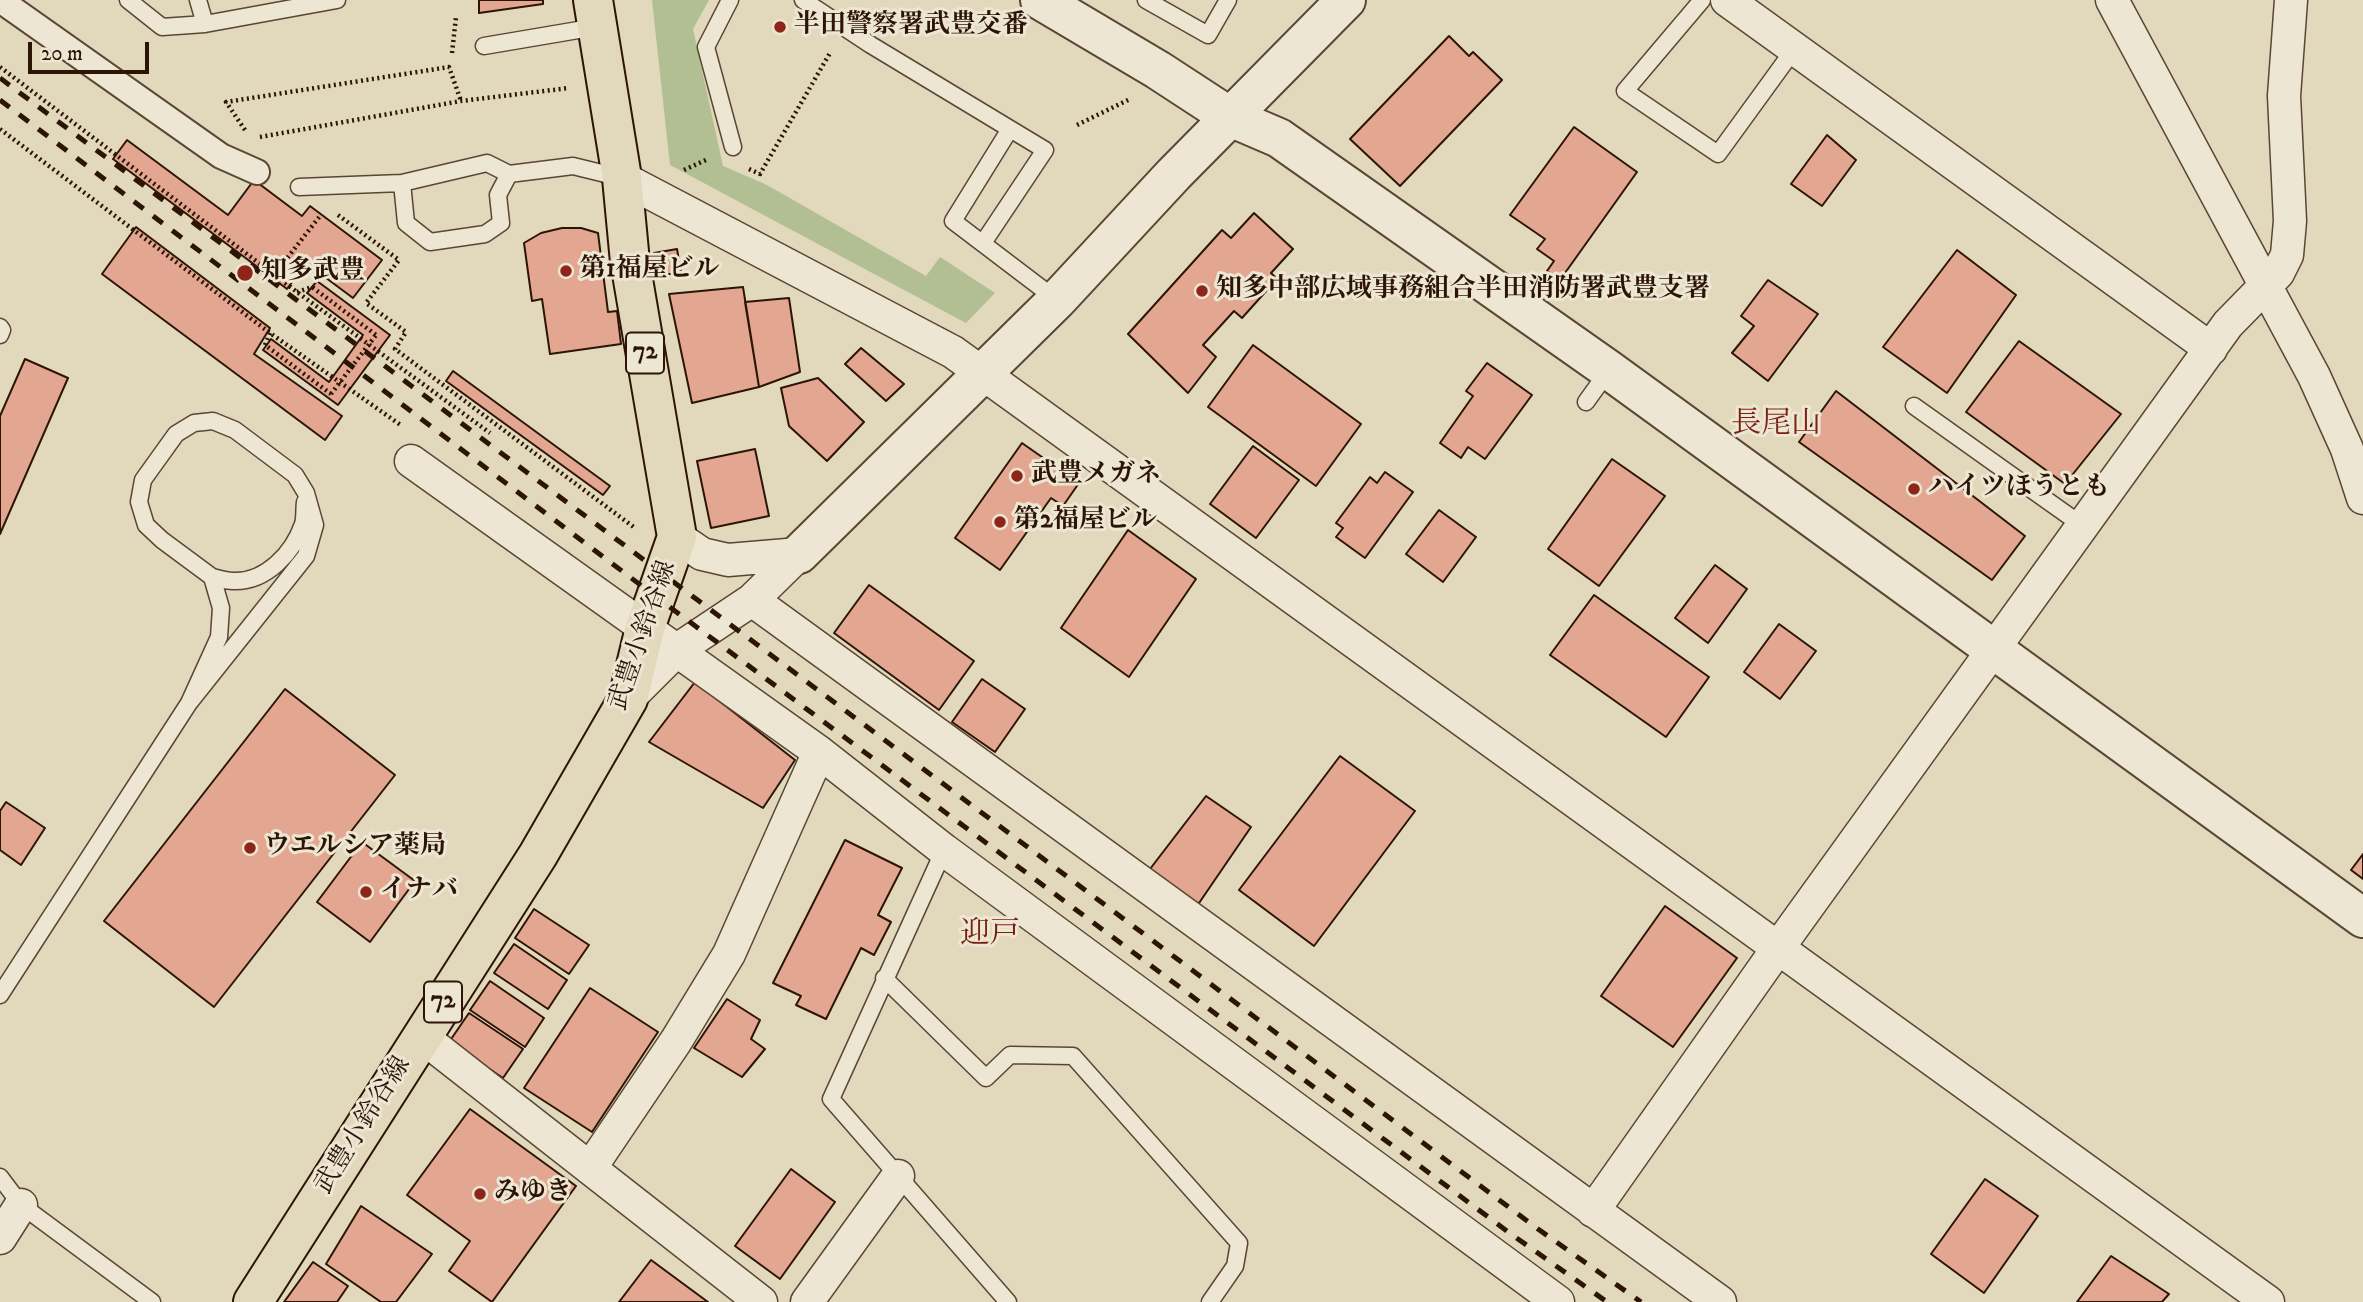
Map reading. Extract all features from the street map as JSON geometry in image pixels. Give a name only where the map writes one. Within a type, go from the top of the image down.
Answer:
[{"type":"main road","name":"武豊小鈴谷線","points":[[253,1302],[538,855],[628,699],[645,628],[674,546],[630,262],[622,178],[595,14]]},
{"type":"street","points":[[0,0],[221,156],[257,172]]},
{"type":"street","points":[[1040,0],[1158,70],[1230,117],[1279,138],[1609,370],[2363,918]]},
{"type":"street","points":[[628,699],[677,650],[752,600],[1056,300],[1346,0]]},
{"type":"street","points":[[1727,0],[2211,349]]},
{"type":"street","points":[[2112,0],[2314,376],[2355,439],[2363,498]]},
{"type":"street","points":[[1593,1211],[1778,948],[2228,324],[2278,273],[2287,255],[2290,221],[2284,96],[2291,0]]},
{"type":"street","points":[[622,178],[953,352],[2268,1302]]},
{"type":"street","points":[[412,447],[645,628],[819,752],[944,850],[1558,1302]]},
{"type":"street","points":[[674,546],[729,560],[799,554]]},
{"type":"street","points":[[752,600],[1720,1302]]},
{"type":"street","points":[[592,1167],[676,1041],[729,954],[819,752]]},
{"type":"street","points":[[421,1036],[592,1167],[761,1302]]},
{"type":"street","points":[[807,1302],[898,1176]]},
{"type":"street","points":[[0,1238],[21,1205]]},
{"type":"lane","points":[[128,0],[162,27],[205,24],[337,0]]},
{"type":"lane","points":[[198,0],[205,24]]},
{"type":"lane","points":[[730,0],[706,47],[733,147]]},
{"type":"lane","points":[[803,0],[1045,150],[983,243]]},
{"type":"lane","points":[[1146,0],[1208,35],[1228,0]]},
{"type":"lane","points":[[1702,0],[1625,91],[1717,154],[1794,48]]},
{"type":"lane","points":[[484,46],[595,14]]},
{"type":"lane","points":[[1010,129],[953,221],[1056,300]]},
{"type":"lane","points":[[299,187],[402,183],[487,163],[509,174],[573,166],[622,178]]},
{"type":"lane","points":[[402,183],[406,223],[430,242],[485,234],[501,223],[498,195],[509,174]]},
{"type":"lane","points":[[0,327],[0,335]]},
{"type":"lane","points":[[1586,402],[1609,370]]},
{"type":"lane","points":[[1914,406],[2083,526]]},
{"type":"lane","points":[[0,995],[189,703],[306,556],[315,525],[306,493],[295,475],[235,430],[213,421],[194,423],[176,434],[143,480],[139,502],[146,525],[212,577],[235,582],[274,568],[304,523],[306,493]]},
{"type":"lane","points":[[189,703],[219,637],[221,608],[212,577]]},
{"type":"lane","points":[[944,850],[831,1100],[1008,1302]]},
{"type":"lane","points":[[884,978],[986,1078],[1010,1055],[1073,1056],[1239,1243],[1235,1266],[1210,1302]]},
{"type":"lane","points":[[0,1177],[21,1205],[152,1302]]},
{"type":"path","points":[[452,53],[456,17]]},
{"type":"path","points":[[683,170],[733,147],[737,163],[760,174],[845,28]]},
{"type":"path","points":[[0,68],[274,275],[490,433]]},
{"type":"path","points":[[461,101],[449,68],[226,102],[252,139],[461,101],[569,88],[611,110]]},
{"type":"path","points":[[1077,125],[1132,98]]},
{"type":"path","points":[[0,129],[270,333],[412,447]]},
{"type":"path","points":[[299,187],[399,260],[366,303],[407,332],[395,349],[674,546]]},
{"type":"path","points":[[274,275],[327,207]]},
{"type":"path","points":[[270,333],[265,345],[331,394],[376,335],[312,287],[297,292]]},
{"type":"green space","points":[[652,0],[709,0],[693,29],[723,166],[767,185],[926,276],[940,257],[995,293],[966,323],[670,165]]},
{"type":"building","points":[[479,0],[543,0],[543,4],[479,13]]},
{"type":"building","points":[[1449,36],[1469,56],[1473,52],[1502,80],[1400,186],[1350,139]]},
{"type":"building","points":[[1574,127],[1637,172],[1560,280],[1547,271],[1554,261],[1537,249],[1545,239],[1510,215]]},
{"type":"building","points":[[1827,135],[1856,160],[1822,206],[1791,184]]},
{"type":"building","points":[[127,140],[228,215],[254,180],[302,216],[310,206],[382,260],[353,298],[306,263],[287,289],[113,159]]},
{"type":"building","points":[[1254,213],[1293,249],[1271,273],[1277,279],[1242,318],[1234,311],[1203,345],[1216,357],[1188,393],[1128,334],[1222,230],[1231,238]]},
{"type":"building","points":[[136,227],[270,328],[254,354],[342,416],[325,440],[102,274]]},
{"type":"building","name":"第1福屋ビル","points":[[562,228],[581,228],[598,233],[608,312],[617,311],[621,344],[550,354],[542,299],[532,301],[524,243],[541,233]]},
{"type":"building","points":[[677,249],[681,272],[659,276],[654,253]]},
{"type":"building","points":[[1957,250],[2016,295],[1947,393],[1883,347]]},
{"type":"building","points":[[1768,280],[1818,314],[1768,381],[1732,353],[1754,326],[1741,316]]},
{"type":"building","points":[[317,281],[390,335],[338,405],[263,350],[271,339],[329,382],[363,335],[307,293]]},
{"type":"building","points":[[743,287],[759,387],[692,403],[669,294]]},
{"type":"building","points":[[789,298],[800,372],[759,387],[745,302]]},
{"type":"building","points":[[2019,341],[2121,414],[2065,484],[1966,412]]},
{"type":"building","points":[[1253,345],[1361,424],[1316,486],[1208,407]]},
{"type":"building","points":[[861,348],[904,384],[886,401],[845,364]]},
{"type":"building","points":[[25,359],[68,378],[0,534],[0,416]]},
{"type":"building","points":[[1487,363],[1532,395],[1485,459],[1468,447],[1461,458],[1440,443],[1473,396],[1466,391]]},
{"type":"building","points":[[453,371],[610,486],[603,495],[446,381]]},
{"type":"building","points":[[818,378],[864,422],[827,461],[789,426],[781,388]]},
{"type":"building","name":"ハイツほうとも","points":[[1836,391],[2025,536],[1992,580],[1799,442]]},
{"type":"building","name":"第2福屋ビル","points":[[1022,443],[1079,483],[1063,506],[1051,498],[1000,570],[955,538]]},
{"type":"building","points":[[1253,446],[1299,480],[1256,538],[1210,504]]},
{"type":"building","points":[[755,449],[769,516],[711,528],[697,461]]},
{"type":"building","points":[[1612,459],[1665,496],[1599,586],[1548,549]]},
{"type":"building","points":[[1385,472],[1413,492],[1365,558],[1336,537],[1343,528],[1336,523],[1370,477],[1377,483]]},
{"type":"building","points":[[1439,510],[1476,537],[1443,582],[1406,554]]},
{"type":"building","points":[[1128,530],[1196,579],[1129,677],[1061,628]]},
{"type":"building","points":[[1715,565],[1747,589],[1708,643],[1675,618]]},
{"type":"building","points":[[869,585],[974,661],[939,710],[834,633]]},
{"type":"building","points":[[1594,595],[1709,677],[1666,737],[1550,655]]},
{"type":"building","points":[[1779,624],[1816,651],[1780,699],[1744,672]]},
{"type":"building","points":[[982,679],[1025,709],[995,752],[952,722]]},
{"type":"building","points":[[695,682],[795,760],[763,808],[649,742]]},
{"type":"building","name":"ウエルシア薬局","points":[[285,689],[395,775],[214,1007],[104,921]]},
{"type":"building","points":[[1340,756],[1415,811],[1314,946],[1239,890]]},
{"type":"building","points":[[1206,796],[1251,827],[1197,906],[1150,869]]},
{"type":"building","points":[[6,802],[45,828],[21,865],[0,850],[0,811]]},
{"type":"building","points":[[845,840],[902,868],[878,915],[891,922],[874,955],[861,948],[826,1019],[796,1005],[801,996],[773,983]]},
{"type":"building","name":"イナバ","points":[[362,842],[415,881],[370,942],[317,902]]},
{"type":"building","points":[[2363,854],[2363,879],[2351,870]]},
{"type":"building","points":[[1665,906],[1737,958],[1673,1047],[1601,996]]},
{"type":"building","points":[[534,909],[589,945],[569,974],[515,938]]},
{"type":"building","points":[[514,944],[567,980],[548,1009],[494,973]]},
{"type":"building","points":[[490,981],[544,1018],[525,1047],[470,1010]]},
{"type":"building","points":[[590,988],[658,1032],[592,1132],[524,1088]]},
{"type":"building","points":[[727,999],[760,1020],[751,1039],[765,1049],[742,1077],[694,1048]]},
{"type":"building","points":[[469,1013],[523,1049],[503,1078],[449,1042]]},
{"type":"building","points":[[470,1109],[576,1186],[492,1302],[449,1271],[470,1241],[407,1195]]},
{"type":"building","points":[[791,1169],[835,1202],[780,1279],[735,1246]]},
{"type":"building","points":[[1985,1179],[2038,1216],[1984,1293],[1931,1254]]},
{"type":"building","points":[[361,1206],[432,1254],[396,1302],[381,1302],[326,1264]]},
{"type":"building","points":[[2111,1256],[2169,1294],[2162,1302],[2077,1302]]},
{"type":"building","points":[[651,1260],[708,1302],[619,1302]]},
{"type":"building","points":[[313,1262],[348,1286],[337,1302],[284,1302]]},
{"type":"railway","points":[[0,78],[1538,1229],[1641,1302]]},
{"type":"railway","points":[[0,100],[655,596],[1511,1234],[1607,1302]]},
{"type":"place","name":"半田警察署武豊交番","points":[[780,27]]},
{"type":"place","name":"第1福屋ビル","points":[[566,271]]},
{"type":"place","name":"知多武豊","points":[[245,273]]},
{"type":"place","name":"知多中部広域事務組合半田消防署武豊支署","points":[[1202,291]]},
{"type":"place","name":"武豊メガネ","points":[[1017,476]]},
{"type":"place","name":"ハイツほうとも","points":[[1914,489]]},
{"type":"place","name":"第2福屋ビル","points":[[1000,522]]},
{"type":"place","name":"ウエルシア薬局","points":[[250,848]]},
{"type":"place","name":"イナバ","points":[[366,892]]},
{"type":"place","name":"みゆき","points":[[480,1194]]},
{"type":"district","name":"長尾山","points":[[1776,426]]},
{"type":"district","name":"迎戸","points":[[990,936]]}]
